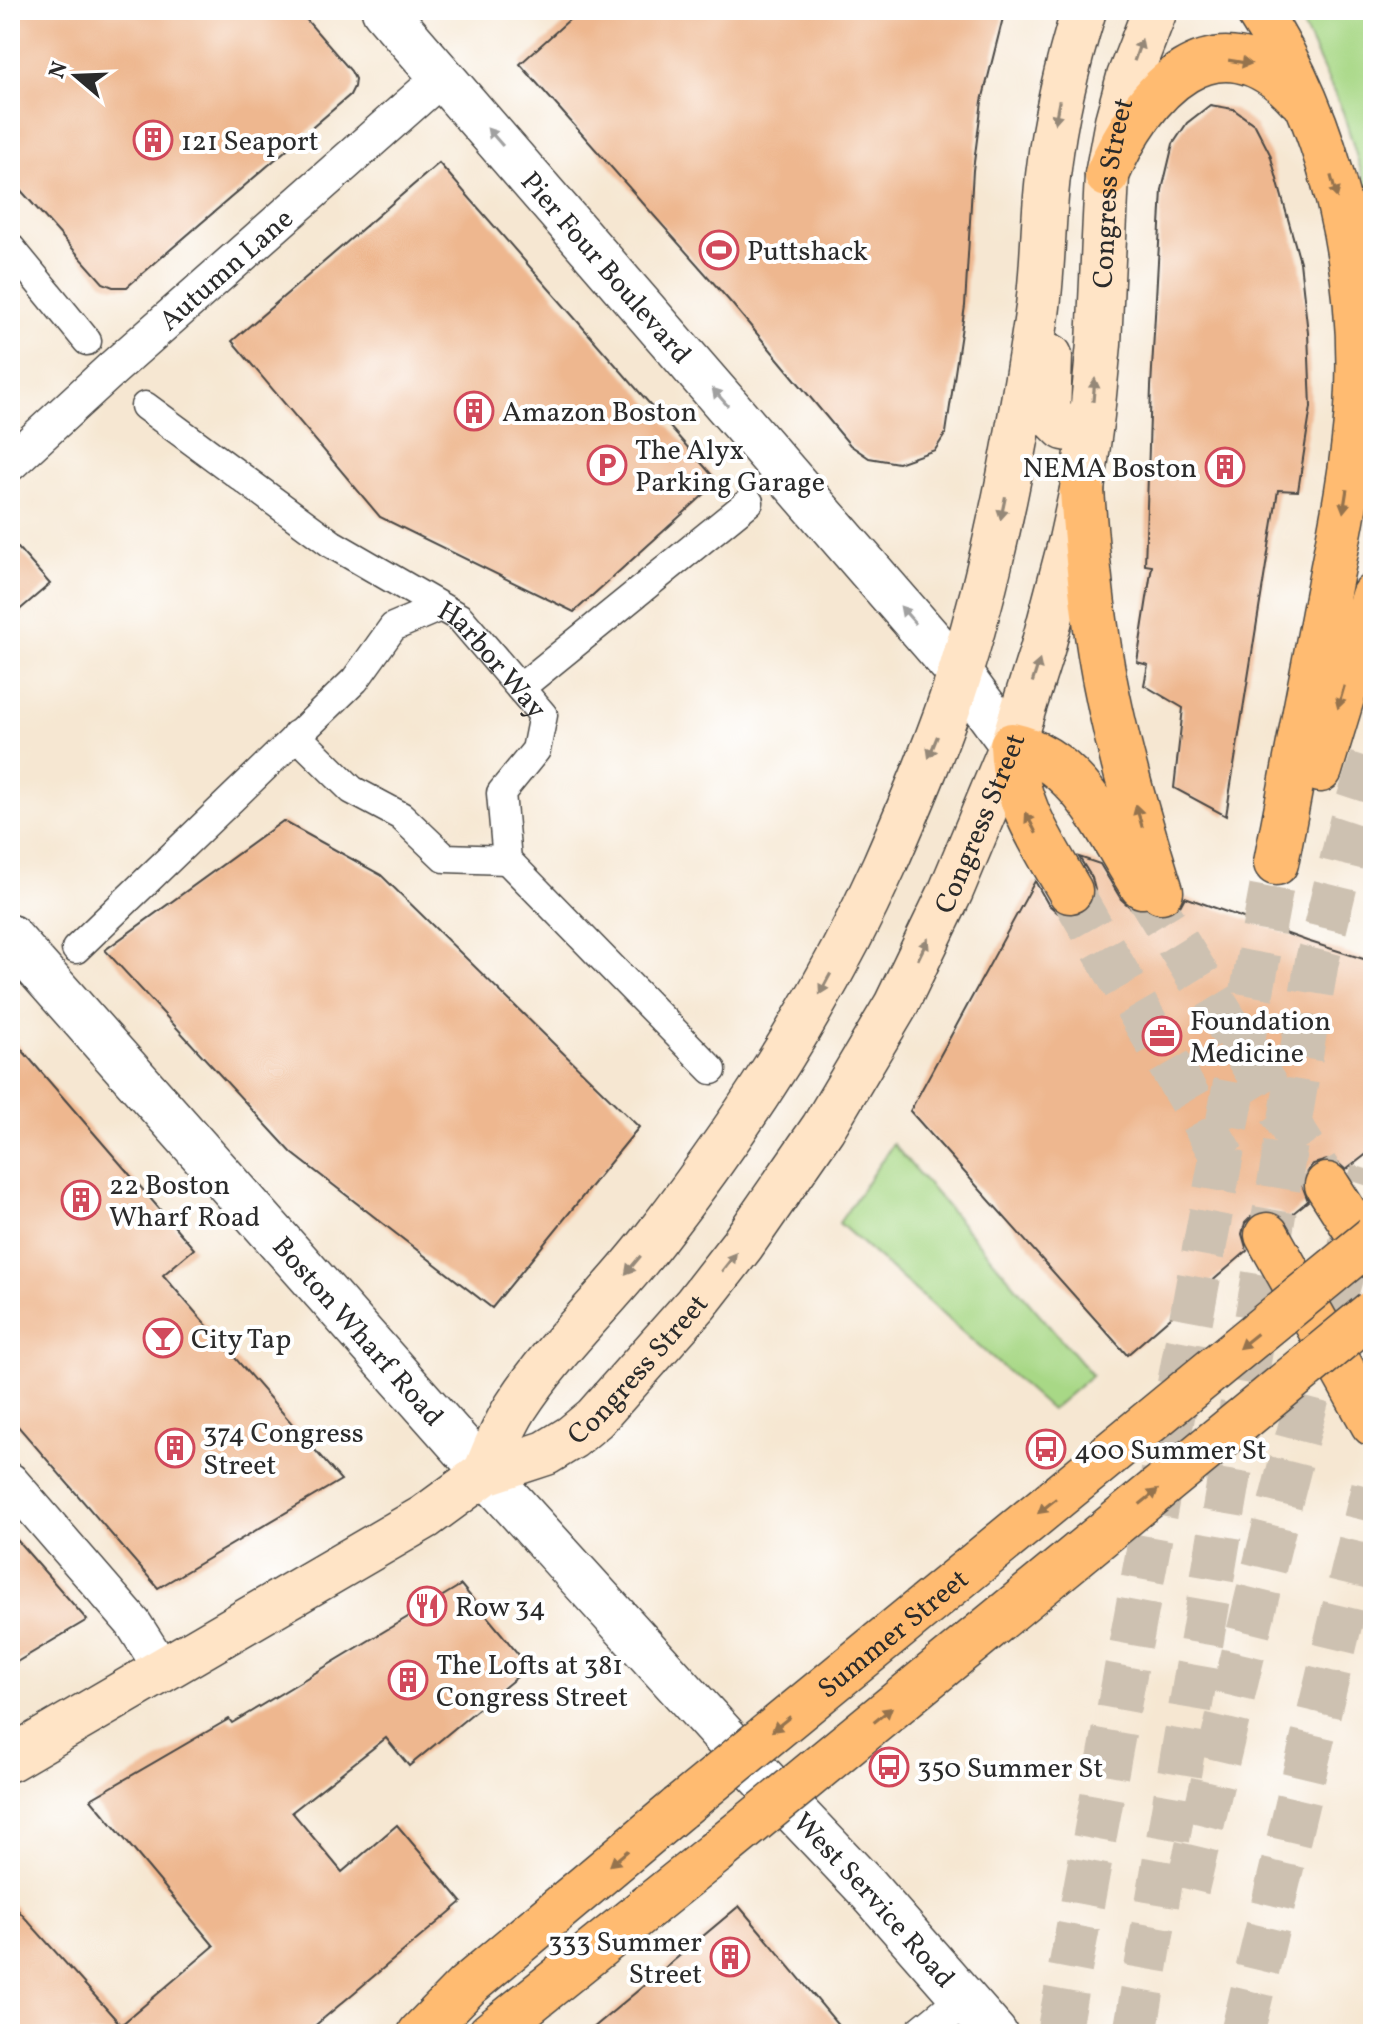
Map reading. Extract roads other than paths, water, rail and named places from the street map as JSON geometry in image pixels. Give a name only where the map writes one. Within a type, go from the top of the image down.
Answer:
[{"type":"main road","name":"Congress Street","points":[[485,1473],[500,1437],[535,1380],[699,1182],[746,1115],[797,1033],[852,933],[936,740],[960,674],[1001,518],[1038,308],[1048,170],[1057,111],[1084,10]]},
{"type":"main road","name":"Congress Street","points":[[10,1759],[425,1517],[485,1473],[546,1453],[572,1437],[595,1418],[696,1304],[742,1245],[823,1128],[896,1005],[951,891],[1012,745],[1057,596],[1082,490],[1089,433],[1099,344],[1107,175],[1129,77],[1155,10]]},
{"type":"main road","points":[[1257,10],[1286,60],[1310,113],[1332,177],[1356,316],[1358,387],[1355,435],[1284,864],[1373,596]]},
{"type":"main road","points":[[1107,175],[1123,139],[1145,106],[1165,84],[1198,64],[1221,59],[1257,65],[1268,70],[1291,90],[1310,113]]},
{"type":"main road","points":[[1038,308],[1050,348],[1048,412],[1064,428],[1089,433]]},
{"type":"main road","points":[[1070,891],[1026,814],[1017,789],[1012,745],[1028,748],[1048,758],[1072,779],[1152,888],[1100,655],[1082,490]]},
{"type":"main road","points":[[1327,1185],[1373,1257]]},
{"type":"main road","points":[[1267,1235],[1373,1424]]},
{"type":"main road","name":"Summer Street","points":[[420,2034],[467,1986],[679,1808],[1373,1238]]},
{"type":"main road","name":"Summer Street","points":[[490,2034],[1373,1312]]},
{"type":"street","name":"Pier Four Boulevard","points":[[384,10],[960,674],[1012,745]]},
{"type":"street","name":"Autumn Lane","points":[[10,463],[442,77]]},
{"type":"street","points":[[10,247],[87,341]]},
{"type":"street","name":"Harbor Way","points":[[145,406],[332,544],[460,618],[543,715],[536,750],[501,793],[507,860]]},
{"type":"street","points":[[520,688],[749,502]]},
{"type":"street","points":[[76,949],[355,680],[393,627],[440,607]]},
{"type":"street","points":[[296,735],[352,790],[401,816],[445,858],[507,860],[712,1070]]},
{"type":"street","name":"Boston Wharf Road","points":[[10,937],[485,1473],[752,1767]]},
{"type":"street","points":[[10,1481],[133,1623],[163,1670]]},
{"type":"street","name":"West Service Road","points":[[752,1767],[867,1888],[995,2034]]},
{"type":"street","points":[[922,2034],[965,1999]]},
{"type":"tunnel","points":[[1135,2034],[1317,961],[1351,822],[1373,756]]},
{"type":"tunnel","points":[[1058,2034],[1276,863]]},
{"type":"tunnel","points":[[1142,886],[1327,1185]]},
{"type":"tunnel","points":[[1070,891],[1228,1166]]},
{"type":"tunnel","points":[[1187,1889],[1297,1438],[1373,1171]]},
{"type":"tunnel","points":[[1242,2034],[1373,1487]]},
{"type":"place","name":"121 Seaport","points":[[153,140]]},
{"type":"place","name":"Puttshack","points":[[719,250]]},
{"type":"place","name":"Amazon Boston","points":[[474,411]]},
{"type":"place","name":"The Alyx Parking Garage","points":[[607,465]]},
{"type":"place","name":"NEMA Boston","points":[[1225,467]]},
{"type":"place","name":"Foundation Medicine","points":[[1162,1036]]},
{"type":"place","name":"22 Boston Wharf Road","points":[[81,1200]]},
{"type":"place","name":"City Tap","points":[[163,1338]]},
{"type":"place","name":"374 Congress Street","points":[[175,1448]]},
{"type":"place","name":"400 Summer St","points":[[1046,1449]]},
{"type":"place","name":"Row 34","points":[[427,1606]]},
{"type":"place","name":"The Lofts at 381 Congress Street","points":[[408,1680]]},
{"type":"place","name":"350 Summer St","points":[[889,1767]]},
{"type":"place","name":"333 Summer Street","points":[[730,1957]]}]
